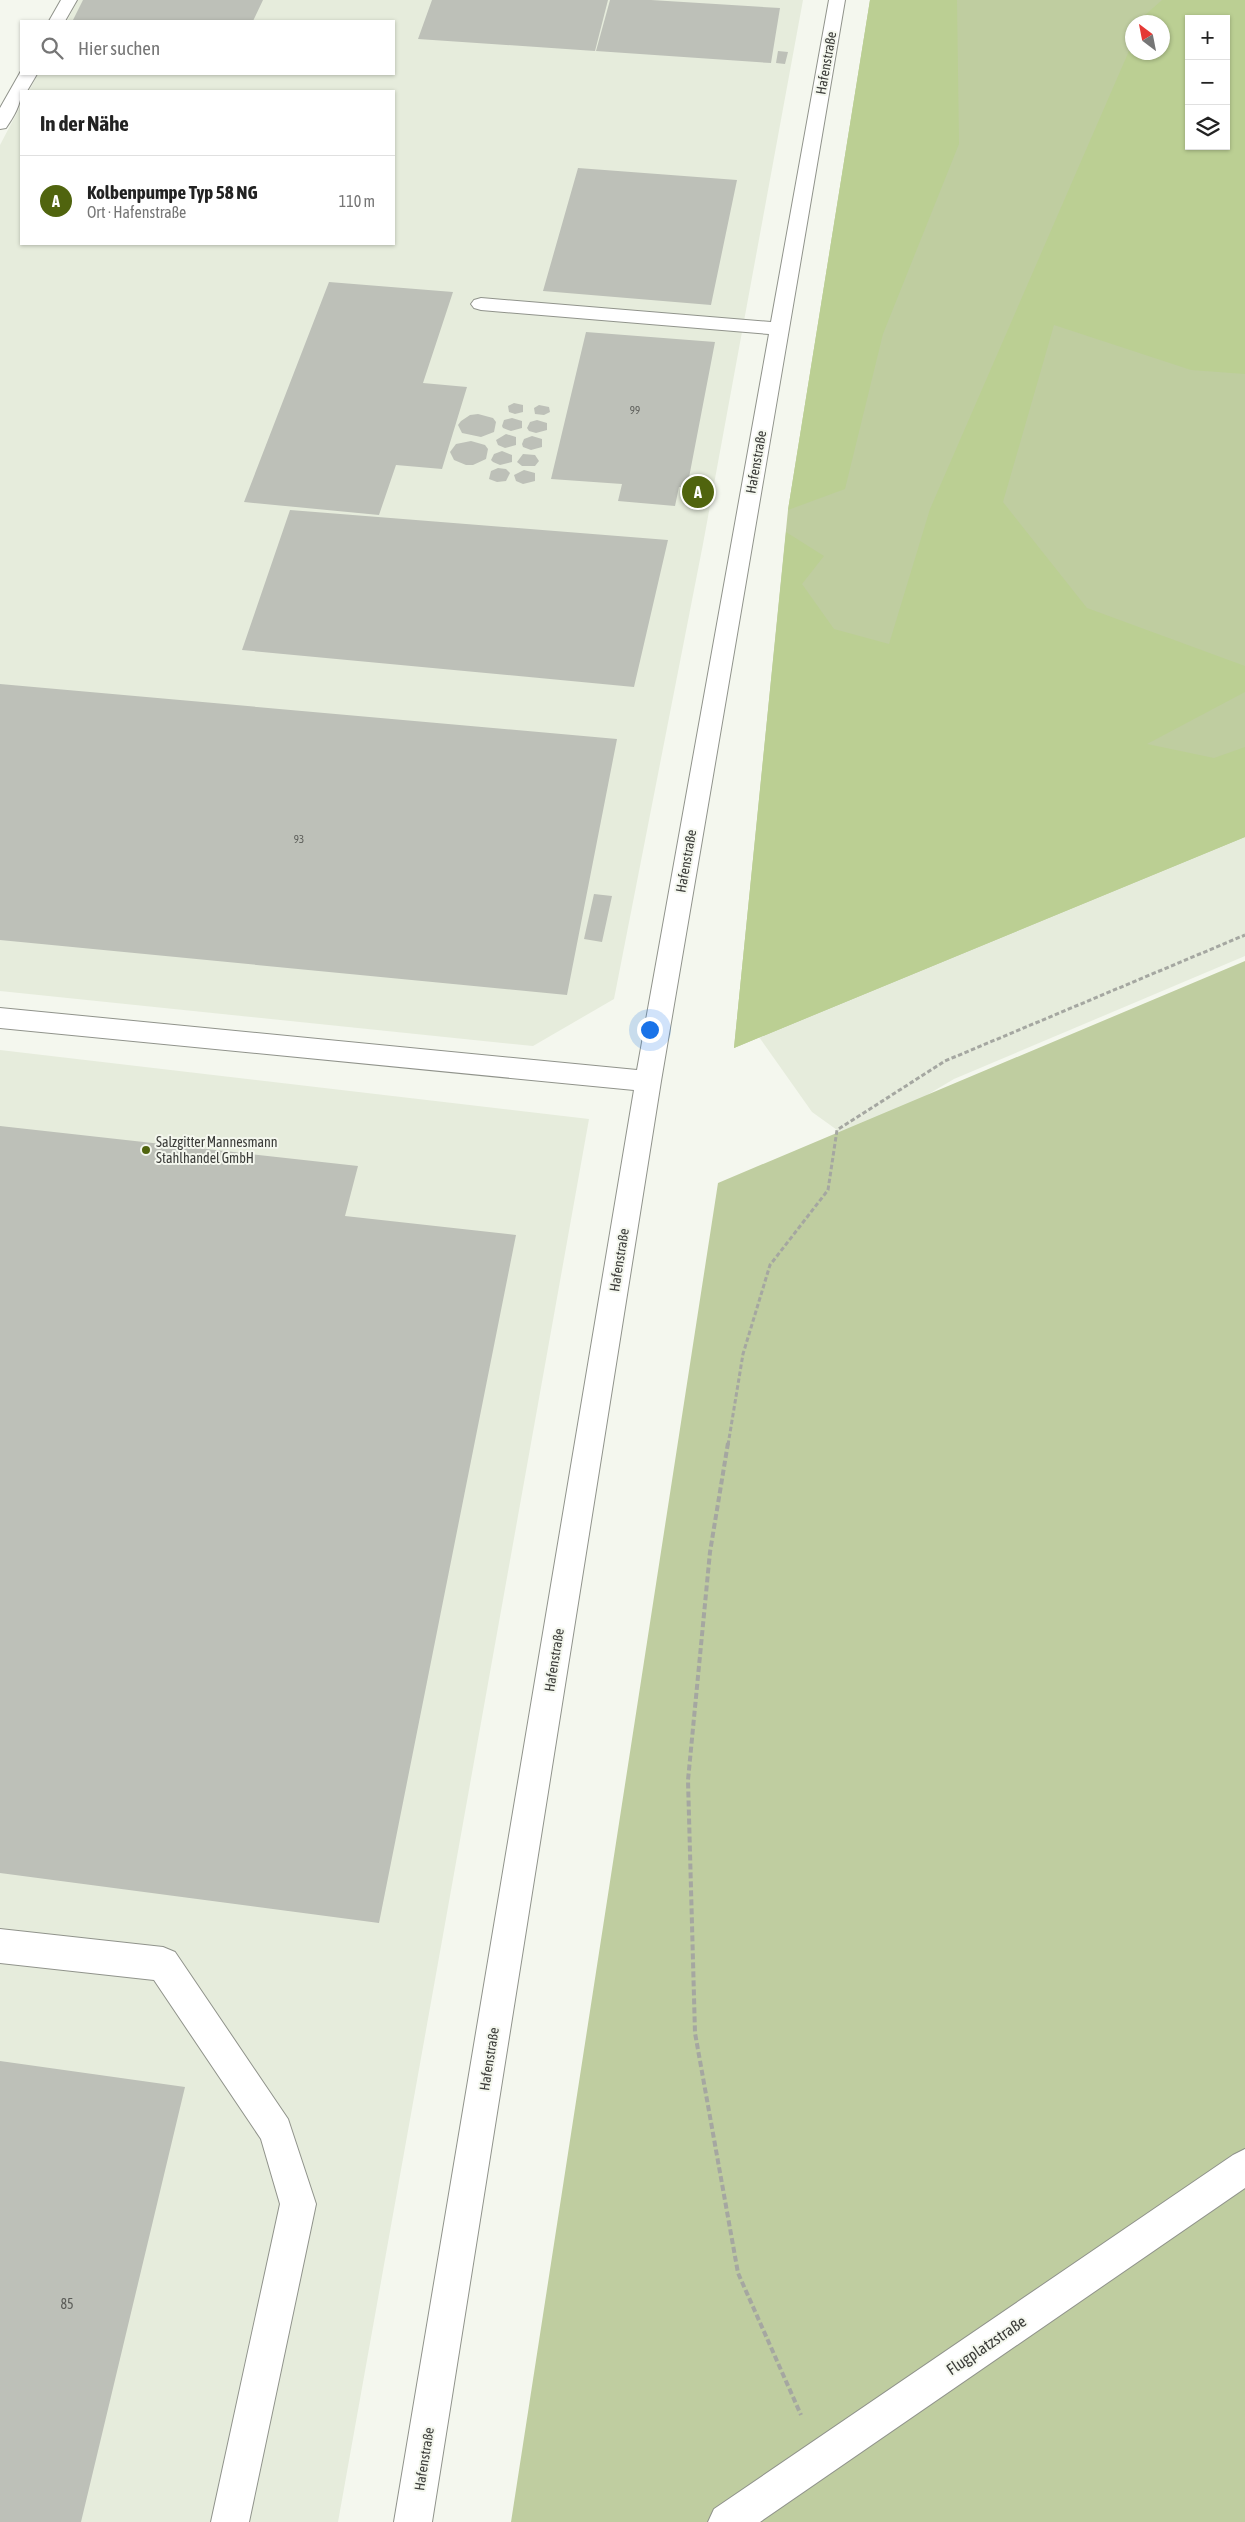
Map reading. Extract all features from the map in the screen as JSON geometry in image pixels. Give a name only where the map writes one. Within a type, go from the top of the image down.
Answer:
[{"type":"street","points":[[58,20],[69,0]]},
{"type":"street","name":"Hafenstraße","points":[[413,2522],[648,1081],[836,0]]},
{"type":"street","points":[[0,124],[27,75]]},
{"type":"street","points":[[480,304],[779,329]]},
{"type":"street","points":[[0,1018],[648,1081]]},
{"type":"street","points":[[0,1946],[163,1964],[276,2131],[298,2204],[230,2522]]},
{"type":"street","name":"Flugplatzstraße","points":[[727,2522],[1245,2167]]},
{"type":"path","points":[[821,2459],[738,2273],[695,2034],[688,1780],[710,1552],[743,1354],[770,1265],[828,1190],[837,1130],[945,1061],[1245,935]]},
{"type":"shaded area","points":[[78,0],[803,0],[703,544],[614,999],[533,1046],[0,991],[0,145],[20,107],[20,245],[395,245],[395,90],[30,90],[37,75],[395,75],[395,20],[68,20]]},
{"type":"shaded area","points":[[1245,837],[1245,956],[954,1079],[851,1140],[812,1112],[759,1037]]},
{"type":"shaded area","points":[[0,1050],[589,1119],[338,2522],[0,2522]]},
{"type":"green space","points":[[870,0],[1245,0],[1245,837],[734,1048],[788,510]]},
{"type":"green space","points":[[870,0],[957,0],[959,144],[883,334],[845,489],[788,510]]},
{"type":"green space","points":[[1162,0],[1245,0],[1245,374],[1191,370],[1054,325],[1003,502],[1087,608],[1245,666],[1245,692],[1147,744],[1214,758],[1245,747],[1245,837],[734,1048],[786,532],[824,556],[802,584],[834,629],[889,644],[930,509],[1125,60],[1170,60],[1170,15],[1145,15]]},
{"type":"green space","points":[[1245,961],[1245,2522],[511,2522],[718,1183]]},
{"type":"building","points":[[83,0],[263,0],[253,20],[73,20]]},
{"type":"building","points":[[432,0],[608,0],[595,51],[418,39]]},
{"type":"building","points":[[610,0],[651,0],[780,8],[771,63],[596,51]]},
{"type":"building","points":[[778,51],[788,52],[785,64],[776,63]]},
{"type":"building","points":[[578,168],[737,180],[711,305],[543,291]]},
{"type":"building","points":[[329,282],[453,292],[423,383],[467,387],[442,469],[396,465],[379,515],[244,502]]},
{"type":"building","points":[[586,332],[715,342],[687,488],[679,487],[675,506],[618,501],[622,484],[551,479]]},
{"type":"building","points":[[514,403],[523,405],[523,412],[515,414],[509,412],[508,406]]},
{"type":"building","points":[[539,405],[549,407],[550,412],[544,415],[535,414],[534,408]]},
{"type":"building","points":[[478,414],[493,418],[496,422],[494,432],[481,437],[462,433],[458,425],[461,421],[470,415]]},
{"type":"building","points":[[512,418],[522,421],[522,428],[511,431],[503,428],[504,420]]},
{"type":"building","points":[[537,420],[547,423],[547,430],[536,433],[529,431],[527,428],[530,422]]},
{"type":"building","points":[[506,434],[516,437],[516,445],[505,448],[498,445],[496,440]]},
{"type":"building","points":[[532,436],[542,439],[542,447],[531,450],[523,447],[524,439]]},
{"type":"building","points":[[471,441],[485,445],[488,449],[486,459],[473,465],[466,465],[454,460],[450,452],[456,444]]},
{"type":"building","points":[[502,451],[512,455],[512,462],[500,465],[491,460],[494,454]]},
{"type":"building","points":[[523,454],[535,455],[539,461],[535,466],[522,466],[517,462]]},
{"type":"building","points":[[498,468],[506,469],[510,473],[506,481],[497,482],[489,479],[491,471]]},
{"type":"building","points":[[524,470],[535,473],[535,481],[523,484],[516,481],[514,475]]},
{"type":"building","points":[[290,510],[668,540],[634,687],[242,650]]},
{"type":"building","points":[[0,684],[617,739],[567,995],[0,940]]},
{"type":"building","points":[[594,894],[612,896],[602,942],[584,939]]},
{"type":"building","points":[[0,1126],[358,1166],[345,1216],[516,1235],[379,1923],[0,1873]]},
{"type":"building","points":[[0,2061],[185,2087],[81,2522],[0,2522]]},
{"type":"place","name":"Kolbenpumpe Typ 58 NG","points":[[698,492]]},
{"type":"place","name":"Salzgitter Mannesmann Stahlhandel GmbH","points":[[146,1150]]}]
